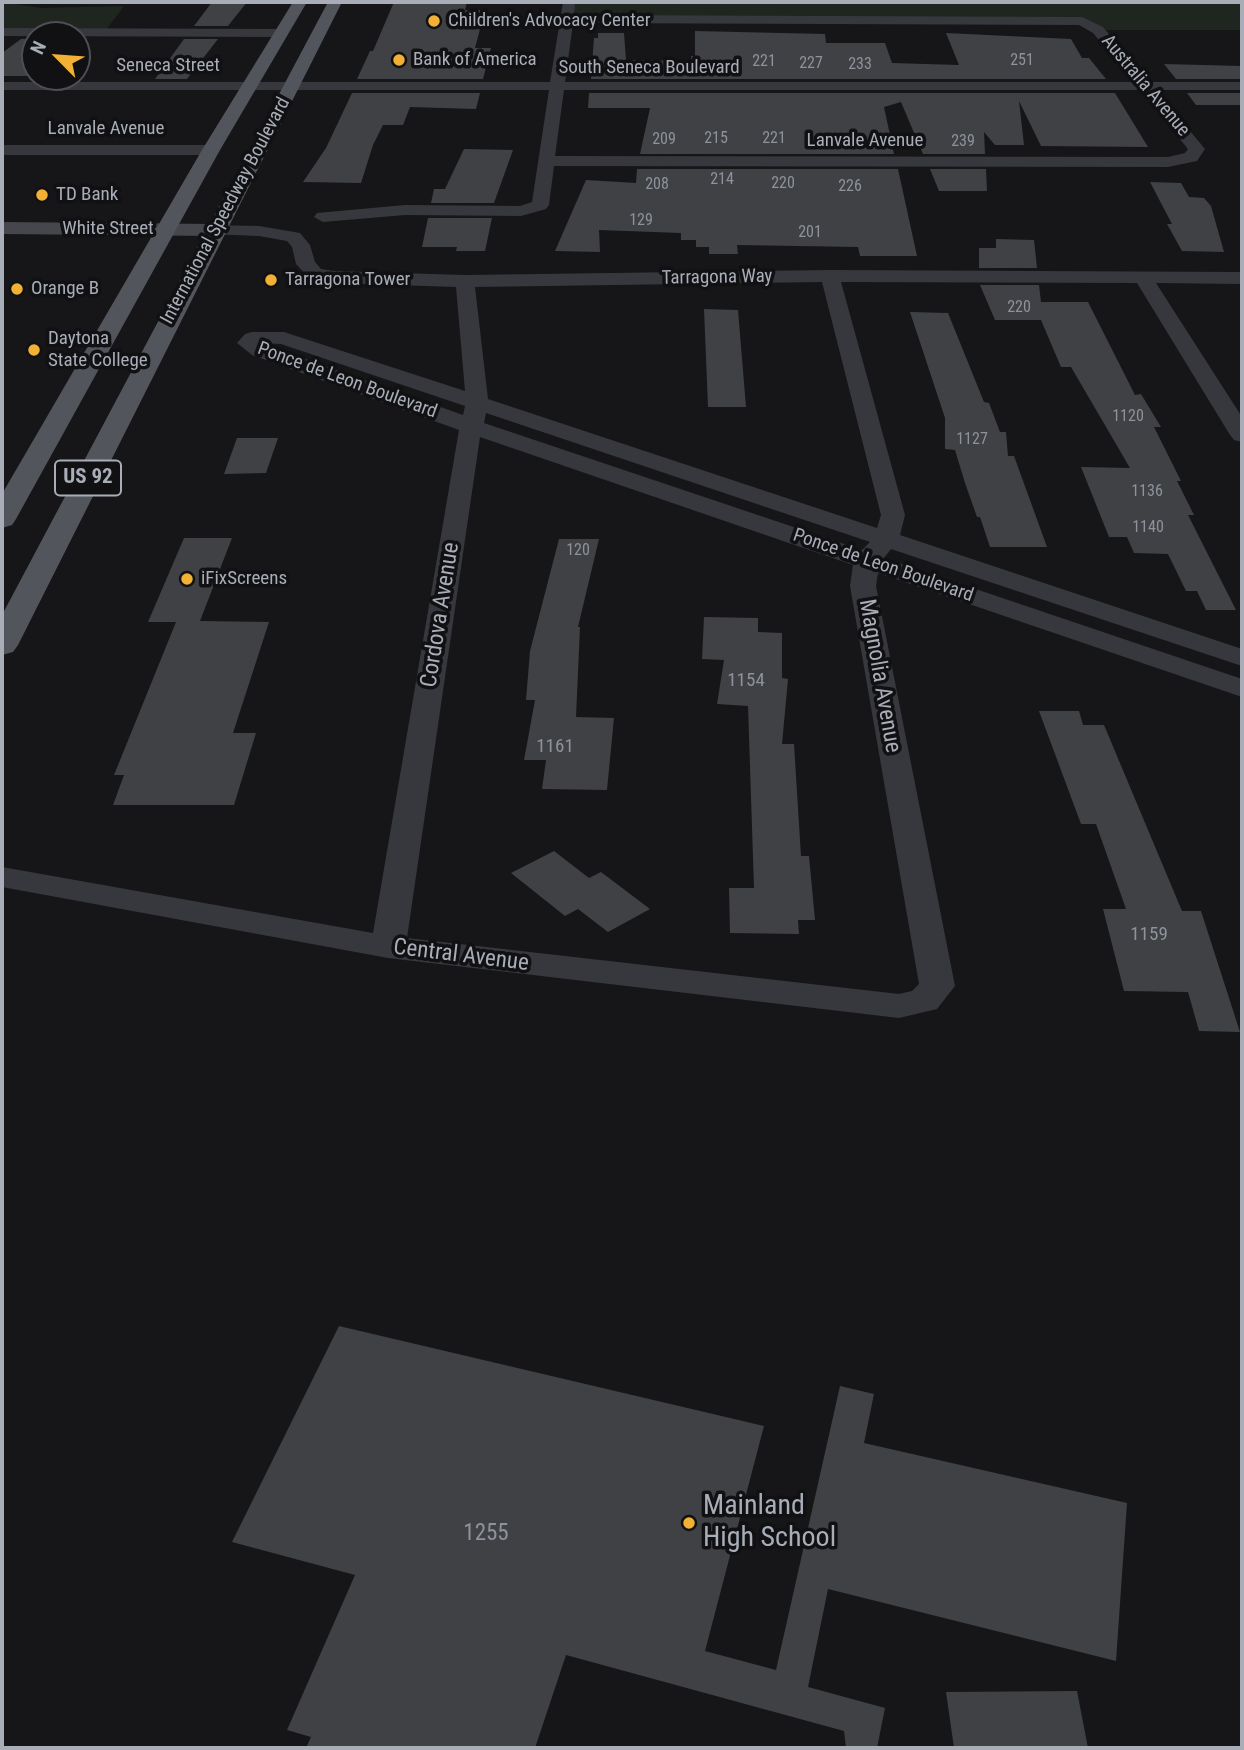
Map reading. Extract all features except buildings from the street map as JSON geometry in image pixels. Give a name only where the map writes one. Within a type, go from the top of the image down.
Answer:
[{"type":"main road","name":"International Speedway Boulevard","points":[[2,519],[211,150],[300,2]]},
{"type":"main road","name":"International Speedway Boulevard","points":[[2,645],[42,525],[215,230],[293,84],[329,4]]},
{"type":"main road","points":[[42,525],[37,504],[92,404],[83,376]]},
{"type":"street","points":[[323,217],[405,210],[533,209],[540,205],[569,19],[569,2]]},
{"type":"street","name":"Australia Avenue","points":[[569,19],[1073,20],[1090,24],[1098,30],[1145,83],[1197,149],[1191,157],[1182,160]]},
{"type":"street","points":[[2,33],[281,33]]},
{"type":"street","name":"South Seneca Boulevard","points":[[250,86],[1145,83],[1242,80]]},
{"type":"street","name":"South Seneca Boulevard","points":[[1145,83],[1242,86]]},
{"type":"street","name":"Seneca Street","points":[[2,86],[250,86]]},
{"type":"street","name":"Lanvale Avenue","points":[[2,150],[211,150]]},
{"type":"street","name":"Lanvale Avenue","points":[[548,161],[1182,160]]},
{"type":"street","name":"White Street","points":[[2,228],[215,230]]},
{"type":"street","name":"Tarragona Way","points":[[215,230],[259,231],[293,237],[301,246],[306,264],[322,275],[465,281],[830,276],[1242,278]]},
{"type":"street","points":[[830,276],[894,515],[886,539],[867,561]]},
{"type":"street","points":[[1143,278],[1242,435]]},
{"type":"street","name":"Cordova Avenue","points":[[388,947],[474,414],[465,281]]},
{"type":"street","name":"Ponce de Leon Boulevard","points":[[1242,658],[886,539],[474,414],[259,351],[247,343],[252,338],[285,338],[474,414],[867,561],[1242,688]]},
{"type":"street","name":"Magnolia Avenue","points":[[867,561],[863,586],[937,986],[924,1000]]},
{"type":"street","name":"Central Avenue","points":[[2,877],[388,947],[898,1006],[924,1000]]},
{"type":"shaded area","points":[[2,2],[41,8],[124,6],[106,30],[91,30],[91,21],[21,21],[21,30],[2,30]]},
{"type":"shaded area","points":[[1242,2],[1242,30],[1098,30],[1090,24],[569,19],[569,4],[553,4]]},
{"type":"place","name":"Children's Advocacy Center","points":[[434,21]]},
{"type":"place","name":"Bank of America","points":[[399,60]]},
{"type":"place","name":"TD Bank","points":[[42,195]]},
{"type":"place","name":"Tarragona Tower","points":[[271,280]]},
{"type":"place","name":"Orange B","points":[[17,289]]},
{"type":"place","name":"Daytona State College","points":[[34,350]]},
{"type":"place","name":"iFixScreens","points":[[187,579]]},
{"type":"place","name":"Mainland High School","points":[[689,1523]]}]
